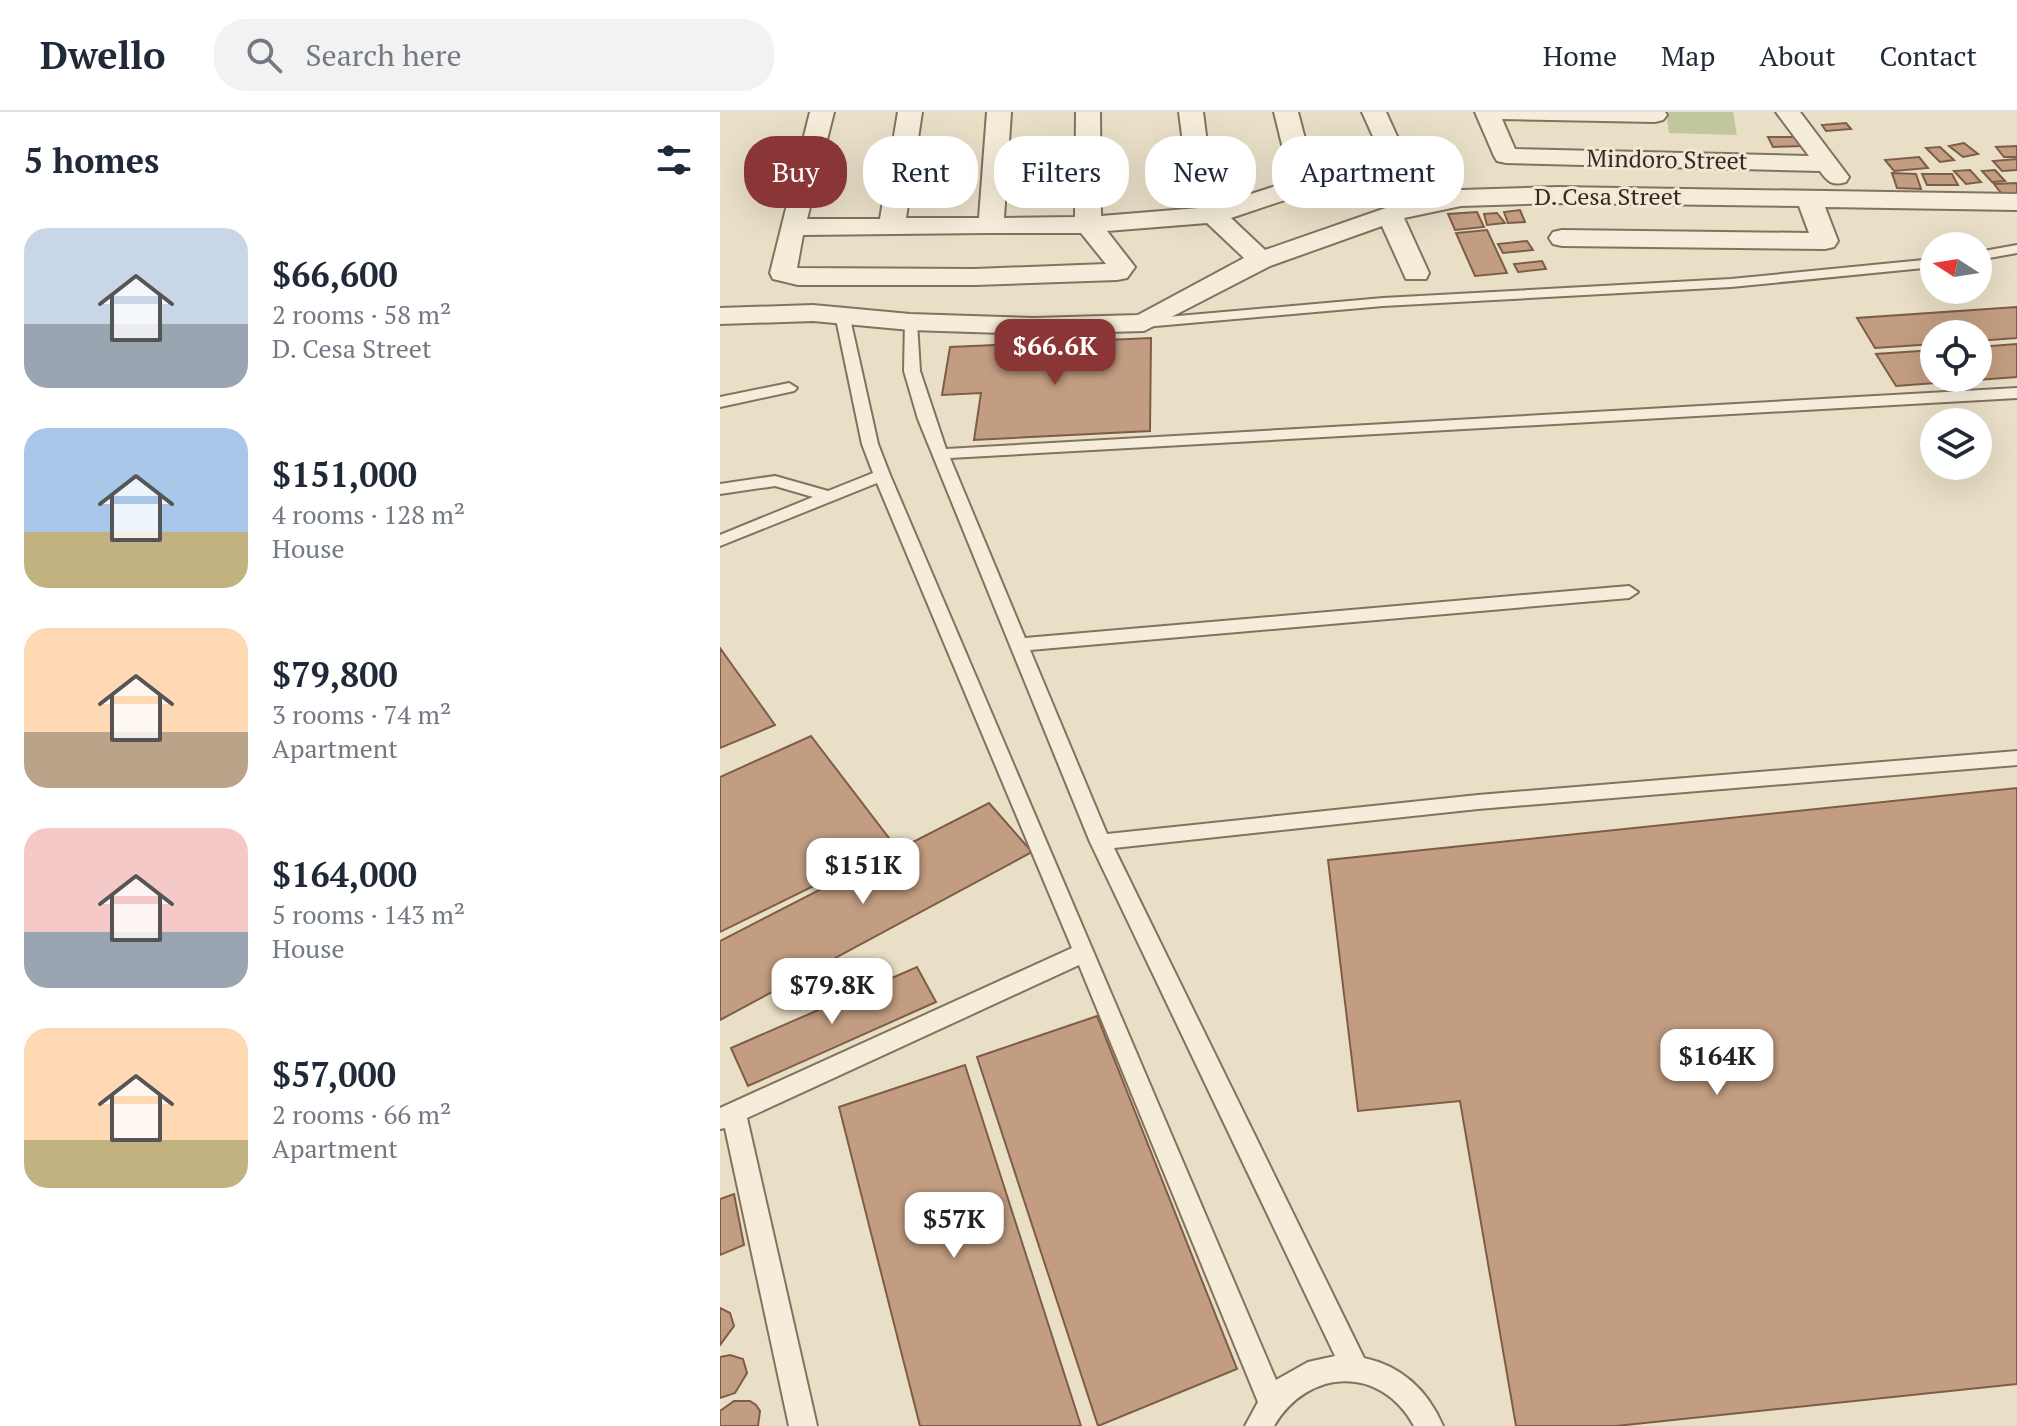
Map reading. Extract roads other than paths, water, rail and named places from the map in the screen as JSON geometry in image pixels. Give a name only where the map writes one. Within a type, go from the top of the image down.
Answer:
[{"type":"street","points":[[822,112],[794,227],[781,265],[783,273],[798,277],[975,277],[1114,273],[1120,270],[1122,267],[1088,225],[1088,112]]},
{"type":"street","points":[[892,226],[910,112]]},
{"type":"street","points":[[991,227],[999,112]]},
{"type":"street","points":[[1191,112],[1196,151],[1213,215],[1261,260]]},
{"type":"street","points":[[1286,112],[1292,136]]},
{"type":"street","points":[[1374,112],[1385,136]]},
{"type":"street","points":[[1487,112],[1654,114],[1665,160]]},
{"type":"street","name":"Mindoro Street","points":[[1487,112],[1506,156],[1827,164]]},
{"type":"street","points":[[1788,112],[1853,199]]},
{"type":"street","name":"D. Cesa Street","points":[[720,316],[842,314],[910,322],[1034,326],[1144,323],[1261,260],[1412,207],[1461,198],[1558,195],[2017,202]]},
{"type":"street","points":[[794,227],[1088,225],[1213,215],[1272,196]]},
{"type":"street","points":[[1562,238],[1825,241],[1809,199]]},
{"type":"street","points":[[1390,216],[1416,273]]},
{"type":"lane","points":[[1992,253],[2017,249]]},
{"type":"lane","points":[[1144,323],[1383,302],[1731,283],[1920,264]]},
{"type":"lane","points":[[842,314],[870,444],[1085,952],[1265,1414],[1289,1386],[1309,1375],[1332,1368],[1355,1368],[1382,1375],[1406,1389],[1423,1411],[1429,1426]]},
{"type":"lane","points":[[910,322],[912,371],[926,419],[1100,842],[1355,1368]]},
{"type":"lane","points":[[720,402],[789,388]]},
{"type":"lane","points":[[940,454],[2017,393]]},
{"type":"lane","points":[[720,541],[882,475]]},
{"type":"lane","points":[[720,489],[757,479],[788,481],[827,497]]},
{"type":"lane","points":[[1019,645],[1629,592]]},
{"type":"lane","points":[[1100,842],[1478,802],[2017,758]]},
{"type":"lane","points":[[803,1426],[727,1117],[1085,952]]}]
